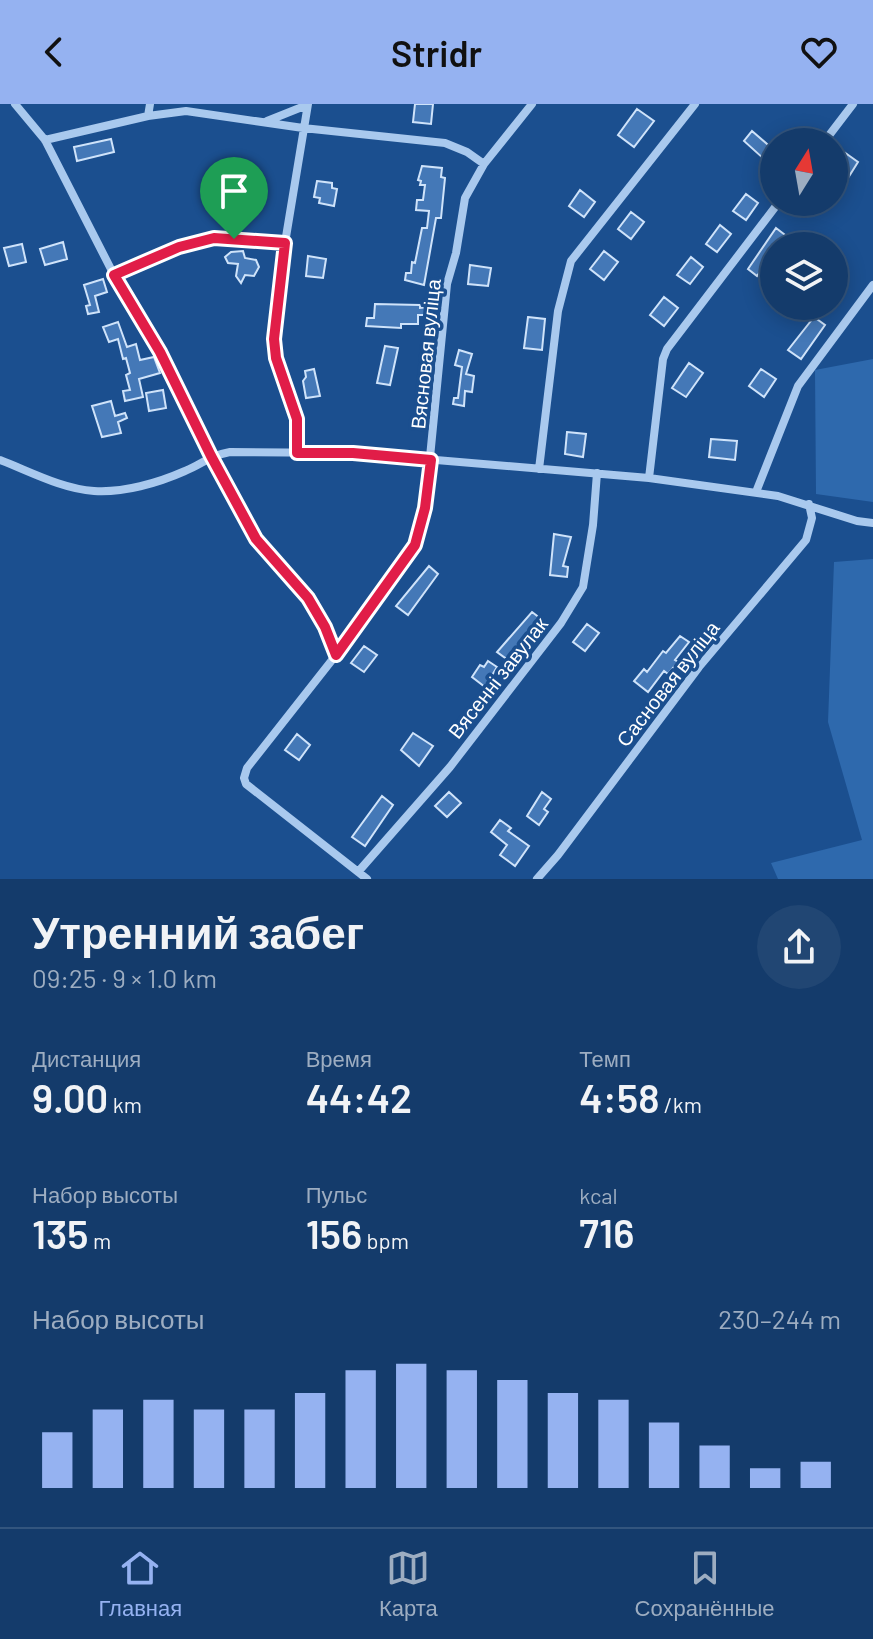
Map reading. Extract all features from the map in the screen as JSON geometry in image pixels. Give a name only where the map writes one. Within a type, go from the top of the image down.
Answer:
[{"type":"street","points":[[15,104],[45,140],[114,275],[160,352],[211,456]]},
{"type":"street","points":[[148,116],[150,104]]},
{"type":"street","points":[[266,122],[307,104]]},
{"type":"street","points":[[297,453],[297,419],[276,358],[274,339],[285,243],[307,104]]},
{"type":"street","name":"Вясновая вуліца","points":[[358,872],[246,784],[244,778],[247,768],[336,655],[415,545],[425,508],[431,460],[447,284],[456,253],[465,198],[484,164],[532,104]]},
{"type":"street","points":[[539,469],[558,311],[571,261],[695,104]]},
{"type":"street","points":[[835,128],[853,104]]},
{"type":"street","points":[[45,140],[148,116],[186,111],[303,128],[445,143],[467,152],[484,164]]},
{"type":"street","points":[[649,478],[663,359],[769,216]]},
{"type":"street","points":[[756,492],[798,386],[873,285]]},
{"type":"street","points":[[0,460],[94,491],[124,489],[151,482],[185,471],[211,456],[261,451],[353,453],[649,478],[756,492],[873,523]]},
{"type":"street","name":"Вясенні завулак","points":[[358,872],[450,767],[561,623],[583,587],[597,473]]},
{"type":"street","name":"Сасновая вуліца","points":[[537,879],[699,667],[806,540],[812,518],[809,504]]},
{"type":"street","points":[[358,872],[367,879]]},
{"type":"lane","points":[[114,275],[179,247],[214,238],[285,243]]},
{"type":"path","points":[[211,456],[256,539],[308,598],[325,627],[336,655]]},
{"type":"shaded area","points":[[873,359],[873,502],[816,494],[815,370]]},
{"type":"shaded area","points":[[873,559],[873,879],[778,879],[771,863],[862,840],[828,722],[834,562]]},
{"type":"building","points":[[415,104],[433,104],[431,124],[413,122]]},
{"type":"building","points":[[637,109],[654,121],[634,147],[618,135]]},
{"type":"building","points":[[752,131],[760,138],[760,155],[744,141]]},
{"type":"building","points":[[111,139],[114,152],[77,161],[74,147]]},
{"type":"building","points":[[848,155],[858,162],[848,178]]},
{"type":"building","points":[[422,166],[442,168],[441,177],[445,178],[441,218],[436,218],[424,285],[405,280],[406,273],[411,273],[412,262],[415,263],[422,228],[427,228],[429,211],[416,210],[417,200],[423,200],[425,185],[420,185],[421,181],[418,180]]},
{"type":"building","points":[[317,181],[332,183],[332,188],[337,189],[334,206],[319,203],[320,198],[314,197]]},
{"type":"building","points":[[580,190],[595,202],[584,217],[569,206]]},
{"type":"building","points":[[746,194],[758,203],[746,220],[733,211]]},
{"type":"building","points":[[631,212],[644,222],[631,239],[618,229]]},
{"type":"building","points":[[720,225],[731,234],[717,252],[706,244]]},
{"type":"building","points":[[63,242],[67,259],[45,265],[40,249]]},
{"type":"building","points":[[22,244],[26,262],[9,266],[4,248]]},
{"type":"building","points":[[243,251],[245,258],[256,260],[259,267],[254,276],[245,275],[241,283],[236,276],[238,264],[228,263],[225,257],[231,252]]},
{"type":"building","points":[[604,251],[618,262],[604,280],[590,269]]},
{"type":"building","points":[[760,251],[760,272],[757,276],[748,269]]},
{"type":"building","points":[[308,256],[326,259],[323,278],[306,276]]},
{"type":"building","points":[[691,257],[703,267],[690,284],[677,275]]},
{"type":"building","points":[[470,265],[491,268],[488,286],[468,284]]},
{"type":"building","points":[[103,279],[107,292],[95,296],[99,312],[88,314],[86,306],[90,305],[84,285]]},
{"type":"building","points":[[664,297],[678,308],[664,326],[650,315]]},
{"type":"building","points":[[375,304],[420,305],[420,308],[429,307],[429,315],[418,315],[418,324],[401,324],[401,328],[366,326],[367,318],[374,318]]},
{"type":"building","points":[[528,317],[545,319],[542,350],[524,348]]},
{"type":"building","points":[[812,320],[825,325],[801,359],[788,350]]},
{"type":"building","points":[[118,322],[127,347],[136,344],[140,360],[154,357],[160,373],[139,379],[143,397],[125,401],[123,391],[130,390],[126,358],[123,359],[118,339],[109,342],[103,327]]},
{"type":"building","points":[[385,346],[398,348],[390,385],[377,383]]},
{"type":"building","points":[[459,350],[472,354],[466,374],[474,376],[472,392],[465,391],[464,406],[453,404],[454,398],[458,398],[462,367],[455,365]]},
{"type":"building","points":[[689,363],[703,373],[686,397],[672,388]]},
{"type":"building","points":[[314,369],[320,396],[306,398],[305,371]]},
{"type":"building","points":[[761,369],[776,379],[764,397],[749,386]]},
{"type":"building","points":[[163,390],[166,408],[149,411],[146,393]]},
{"type":"building","points":[[111,401],[115,416],[125,413],[127,418],[118,422],[121,433],[102,437],[92,406]]},
{"type":"building","points":[[567,432],[586,434],[583,457],[565,454]]},
{"type":"building","points":[[711,439],[737,441],[735,460],[709,457]]},
{"type":"building","points":[[554,534],[571,537],[563,566],[568,567],[567,577],[550,575]]},
{"type":"building","points":[[429,566],[438,574],[408,615],[396,606]]},
{"type":"building","points":[[532,612],[545,622],[512,663],[497,652]]},
{"type":"building","points":[[587,624],[599,633],[585,651],[573,642]]},
{"type":"building","points":[[680,636],[689,642],[675,660],[678,662],[668,674],[664,671],[648,692],[634,681],[644,669],[647,672]]},
{"type":"building","points":[[364,646],[377,655],[364,672],[351,663]]},
{"type":"building","points":[[488,661],[497,667],[485,687],[472,677],[480,665],[484,667]]},
{"type":"building","points":[[413,733],[433,746],[419,766],[401,750]]},
{"type":"building","points":[[297,734],[310,745],[299,760],[285,750]]},
{"type":"building","points":[[449,792],[461,803],[447,817],[435,806]]},
{"type":"building","points":[[542,792],[551,799],[544,809],[548,812],[539,825],[527,816]]},
{"type":"building","points":[[382,796],[393,805],[365,846],[352,837]]},
{"type":"building","points":[[500,820],[511,828],[508,831],[529,846],[515,866],[500,855],[507,845],[491,832]]},
{"type":"route","points":[[214,238],[234,239],[285,243],[274,339],[276,358],[297,419],[297,453],[353,453],[431,460],[425,508],[415,545],[336,655],[325,627],[308,598],[256,539],[160,352],[114,275],[179,247],[214,238]]}]
